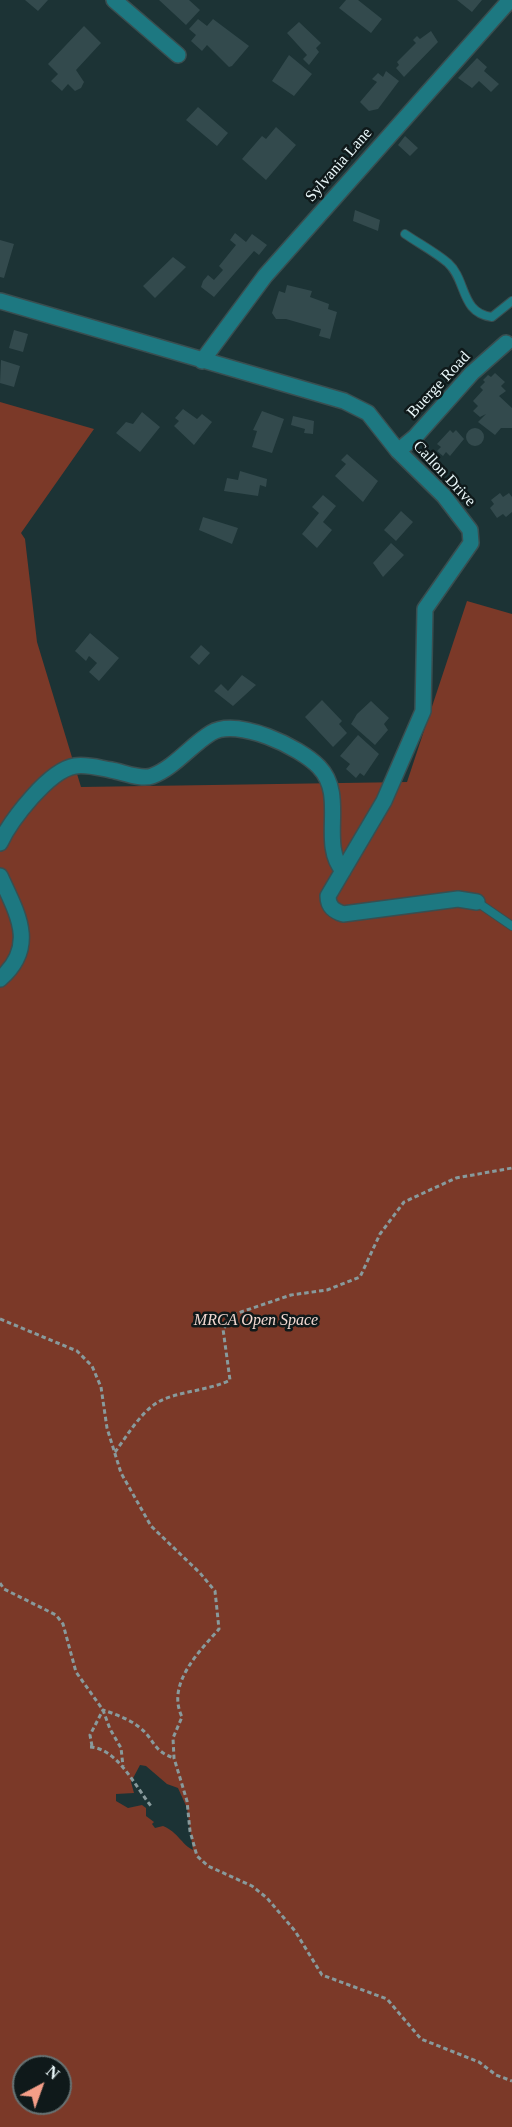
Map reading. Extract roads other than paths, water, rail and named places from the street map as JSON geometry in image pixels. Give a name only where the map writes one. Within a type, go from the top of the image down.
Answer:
[{"type":"street","points":[[114,0],[178,55]]},
{"type":"street","name":"Sylvania Lane","points":[[202,361],[265,276],[510,0]]},
{"type":"street","name":"Callon Drive","points":[[0,301],[344,402],[368,413],[398,451],[444,496],[470,530],[471,543],[425,609],[423,711],[384,801],[328,896],[328,903],[334,912],[343,914],[458,899],[477,902]]},
{"type":"street","name":"Buerge Road","points":[[398,451],[415,437],[472,373],[509,340]]},
{"type":"street","points":[[0,843],[22,811],[52,778],[63,770],[74,766],[89,766],[151,776],[165,769],[213,731],[231,729],[273,737],[320,768],[334,802],[334,852],[336,863],[343,871]]},
{"type":"street","points":[[0,876],[21,922],[22,940],[15,963],[0,979]]},
{"type":"lane","points":[[405,234],[447,263],[457,274],[468,304],[481,316],[492,317],[512,301]]},
{"type":"lane","points":[[477,902],[512,926]]},
{"type":"park label","name":"MRCA Open Space","points":[[256,1321]]}]
